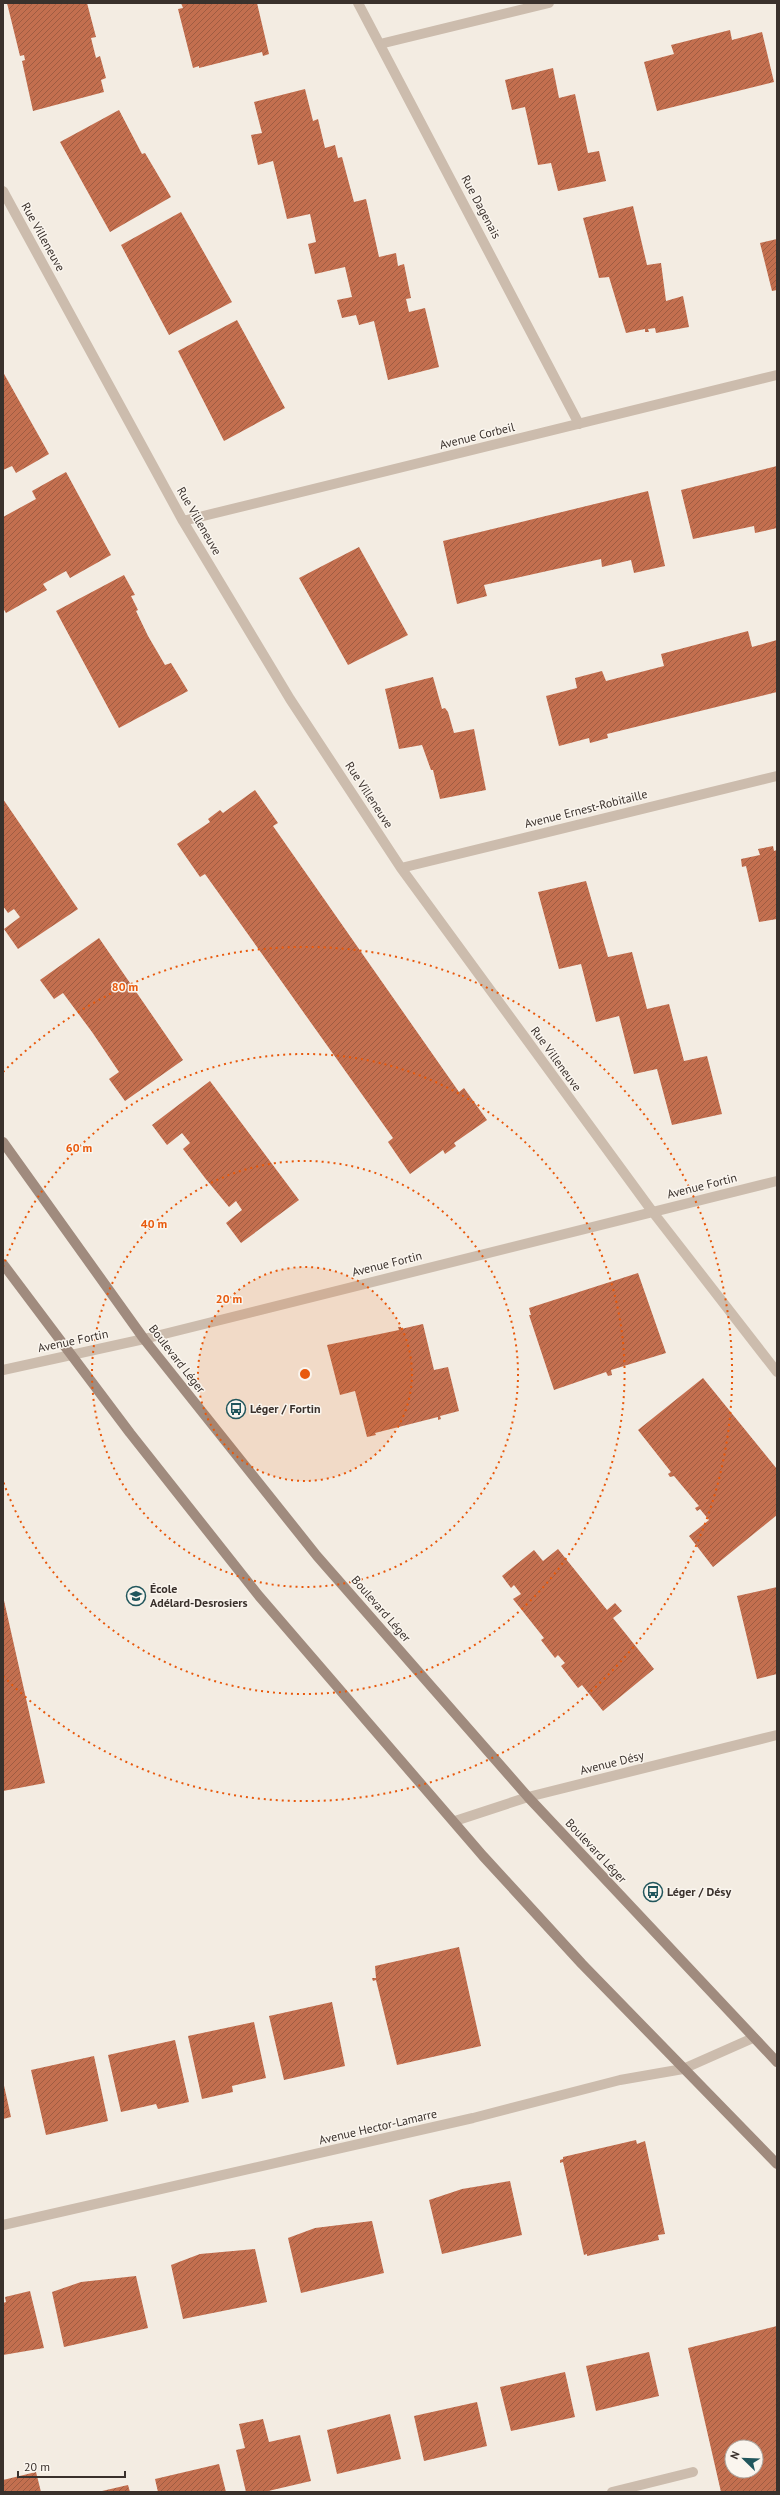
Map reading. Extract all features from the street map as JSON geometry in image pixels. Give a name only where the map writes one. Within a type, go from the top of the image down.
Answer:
[{"type":"main road","name":"Boulevard Léger","points":[[3,1142],[144,1339],[317,1556],[528,1797],[777,2062]]},
{"type":"main road","points":[[3,1264],[130,1433],[259,1596],[483,1856],[566,1947],[777,2164]]},
{"type":"street","name":"Rue Dagenais","points":[[358,3],[579,424]]},
{"type":"street","points":[[380,44],[549,3]]},
{"type":"street","name":"Rue Villeneuve","points":[[3,191],[183,521],[290,699],[401,868],[652,1211],[777,1372]]},
{"type":"street","name":"Avenue Corbeil","points":[[183,521],[777,375]]},
{"type":"street","name":"Avenue Ernest-Robitaille","points":[[401,868],[777,776]]},
{"type":"street","name":"Avenue Fortin","points":[[3,1370],[144,1339],[777,1181]]},
{"type":"street","name":"Avenue Désy","points":[[454,1821],[528,1797],[777,1735]]},
{"type":"street","name":"Avenue Hector-Lamarre","points":[[3,2226],[473,2118],[620,2080],[683,2069],[754,2038]]},
{"type":"street","points":[[612,2492],[694,2472]]},
{"type":"building","points":[[7,3],[87,3],[96,37],[91,38],[96,58],[100,56],[106,78],[101,80],[104,92],[33,111],[22,61],[25,60],[24,55],[20,56]]},
{"type":"building","points":[[181,3],[257,3],[269,54],[263,56],[262,52],[199,68],[199,66],[193,68],[178,9],[183,8]]},
{"type":"building","points":[[730,30],[732,40],[762,32],[774,82],[657,111],[644,62],[674,54],[671,45]]},
{"type":"building","points":[[553,68],[559,98],[575,94],[588,153],[599,151],[606,181],[558,191],[551,163],[538,165],[525,107],[512,110],[505,80]]},
{"type":"building","points":[[305,89],[313,121],[318,119],[325,148],[335,145],[338,158],[342,157],[354,202],[366,199],[379,257],[396,253],[398,266],[404,264],[411,298],[406,299],[409,312],[425,308],[439,367],[388,380],[374,321],[359,325],[356,315],[342,318],[337,300],[352,297],[345,267],[315,274],[308,244],[316,242],[310,214],[287,219],[273,161],[258,165],[251,135],[262,133],[254,102]]},
{"type":"building","points":[[119,110],[142,154],[145,153],[171,197],[110,232],[60,142]]},
{"type":"building","points":[[633,206],[647,265],[661,263],[666,301],[683,296],[689,327],[656,333],[655,328],[648,329],[649,332],[645,332],[645,329],[626,333],[609,277],[599,278],[583,218]]},
{"type":"building","points":[[181,212],[232,302],[169,335],[121,245]]},
{"type":"building","points":[[777,239],[777,290],[772,291],[760,243]]},
{"type":"building","points":[[237,320],[285,408],[224,441],[178,351]]},
{"type":"building","points":[[3,372],[49,454],[16,473],[12,466],[3,470]]},
{"type":"building","points":[[777,466],[777,528],[755,533],[754,526],[693,539],[681,490]]},
{"type":"building","points":[[66,472],[111,555],[70,578],[66,571],[43,584],[47,590],[6,613],[3,608],[3,517],[36,499],[32,491]]},
{"type":"building","points":[[648,491],[665,566],[634,573],[631,560],[602,567],[601,559],[484,585],[487,596],[457,604],[443,541]]},
{"type":"building","points":[[359,547],[408,635],[348,665],[299,578]]},
{"type":"building","points":[[124,575],[135,595],[131,596],[138,610],[136,611],[148,636],[165,665],[171,663],[188,691],[119,728],[56,611]]},
{"type":"building","points":[[748,631],[752,647],[777,640],[777,692],[607,734],[608,738],[590,743],[589,738],[559,746],[546,696],[577,688],[575,678],[602,671],[606,681],[664,666],[661,654]]},
{"type":"building","points":[[433,677],[442,709],[445,708],[448,712],[454,733],[474,729],[486,790],[440,799],[433,770],[431,770],[422,745],[399,749],[385,689]]},
{"type":"building","points":[[255,790],[278,823],[273,826],[459,1092],[464,1088],[487,1120],[454,1143],[456,1146],[445,1154],[443,1150],[410,1174],[388,1142],[393,1138],[205,874],[200,877],[177,844],[210,822],[208,819],[220,810],[223,813]]},
{"type":"building","points":[[3,799],[78,909],[18,949],[4,929],[20,917],[14,909],[8,913],[3,906]]},
{"type":"building","points":[[773,846],[774,851],[777,850],[777,919],[759,922],[746,866],[742,867],[741,859],[760,855],[758,849]]},
{"type":"building","points":[[586,881],[608,957],[632,952],[647,1009],[669,1004],[684,1061],[707,1056],[722,1114],[672,1125],[657,1069],[634,1074],[619,1016],[596,1022],[581,964],[559,969],[538,892]]},
{"type":"building","points":[[99,938],[183,1060],[125,1101],[109,1079],[119,1072],[92,1032],[63,993],[54,999],[40,980]]},
{"type":"building","points":[[210,1081],[299,1200],[241,1243],[226,1223],[242,1210],[236,1201],[229,1207],[205,1178],[183,1149],[190,1143],[182,1133],[167,1145],[152,1125]]},
{"type":"building","points":[[638,1273],[666,1353],[611,1370],[612,1375],[608,1376],[606,1372],[554,1390],[529,1315],[531,1315],[529,1308]]},
{"type":"building","points":[[423,1324],[434,1370],[448,1367],[459,1411],[440,1416],[441,1419],[438,1420],[438,1417],[375,1433],[376,1435],[367,1437],[355,1391],[340,1395],[327,1345],[399,1330],[398,1327],[401,1327],[401,1329]]},
{"type":"building","points":[[703,1378],[777,1469],[777,1515],[713,1567],[689,1536],[709,1520],[700,1509],[697,1511],[695,1508],[699,1506],[674,1476],[670,1477],[668,1474],[671,1472],[638,1430]]},
{"type":"building","points":[[558,1549],[607,1610],[615,1603],[622,1611],[613,1618],[654,1669],[603,1711],[582,1685],[578,1688],[561,1666],[565,1663],[558,1655],[555,1658],[541,1640],[544,1638],[513,1599],[521,1594],[514,1585],[511,1588],[502,1576],[534,1550],[543,1561]]},
{"type":"building","points":[[777,1587],[777,1674],[757,1679],[737,1596]]},
{"type":"building","points":[[3,1596],[45,1783],[3,1791]]},
{"type":"building","points":[[459,1947],[481,2046],[397,2065],[376,1980],[373,1981],[372,1978],[376,1978],[375,1966]]},
{"type":"building","points":[[332,2002],[345,2066],[284,2080],[269,2016]]},
{"type":"building","points":[[254,2022],[266,2078],[232,2086],[233,2092],[202,2099],[188,2036]]},
{"type":"building","points":[[175,2040],[189,2102],[158,2109],[156,2104],[121,2112],[108,2055]]},
{"type":"building","points":[[94,2056],[108,2121],[46,2135],[31,2070]]},
{"type":"building","points":[[3,2081],[11,2117],[3,2119]]},
{"type":"building","points":[[636,2140],[637,2144],[645,2141],[665,2234],[658,2235],[659,2240],[587,2256],[587,2254],[584,2255],[563,2162],[560,2163],[560,2160],[563,2159],[563,2157]]},
{"type":"building","points":[[510,2181],[522,2235],[442,2254],[429,2200],[462,2189]]},
{"type":"building","points":[[372,2221],[384,2273],[301,2293],[288,2238],[315,2228]]},
{"type":"building","points":[[255,2249],[267,2302],[183,2319],[171,2265],[200,2254]]},
{"type":"building","points":[[136,2276],[148,2328],[64,2347],[52,2292],[81,2282]]},
{"type":"building","points":[[30,2291],[44,2348],[3,2355],[3,2303],[6,2302],[5,2297]]},
{"type":"building","points":[[777,2326],[777,2492],[721,2492],[688,2348]]},
{"type":"building","points":[[649,2352],[659,2396],[596,2411],[586,2366]]},
{"type":"building","points":[[565,2372],[575,2417],[511,2431],[500,2387]]},
{"type":"building","points":[[477,2402],[487,2446],[424,2461],[414,2416]]},
{"type":"building","points":[[390,2414],[401,2459],[337,2474],[327,2430]]},
{"type":"building","points":[[263,2419],[269,2442],[300,2435],[311,2481],[264,2492],[246,2492],[236,2450],[245,2448],[239,2424]]},
{"type":"building","points":[[219,2464],[226,2492],[158,2492],[155,2479]]},
{"type":"building","points":[[36,2472],[41,2492],[3,2492],[3,2480]]},
{"type":"building","points":[[128,2485],[130,2492],[102,2492],[102,2491]]},
{"type":"place","name":"Léger / Fortin","points":[[236,1409]]},
{"type":"place","name":"École Adélard-Desrosiers","points":[[136,1596]]},
{"type":"place","name":"Léger / Désy","points":[[653,1892]]}]
